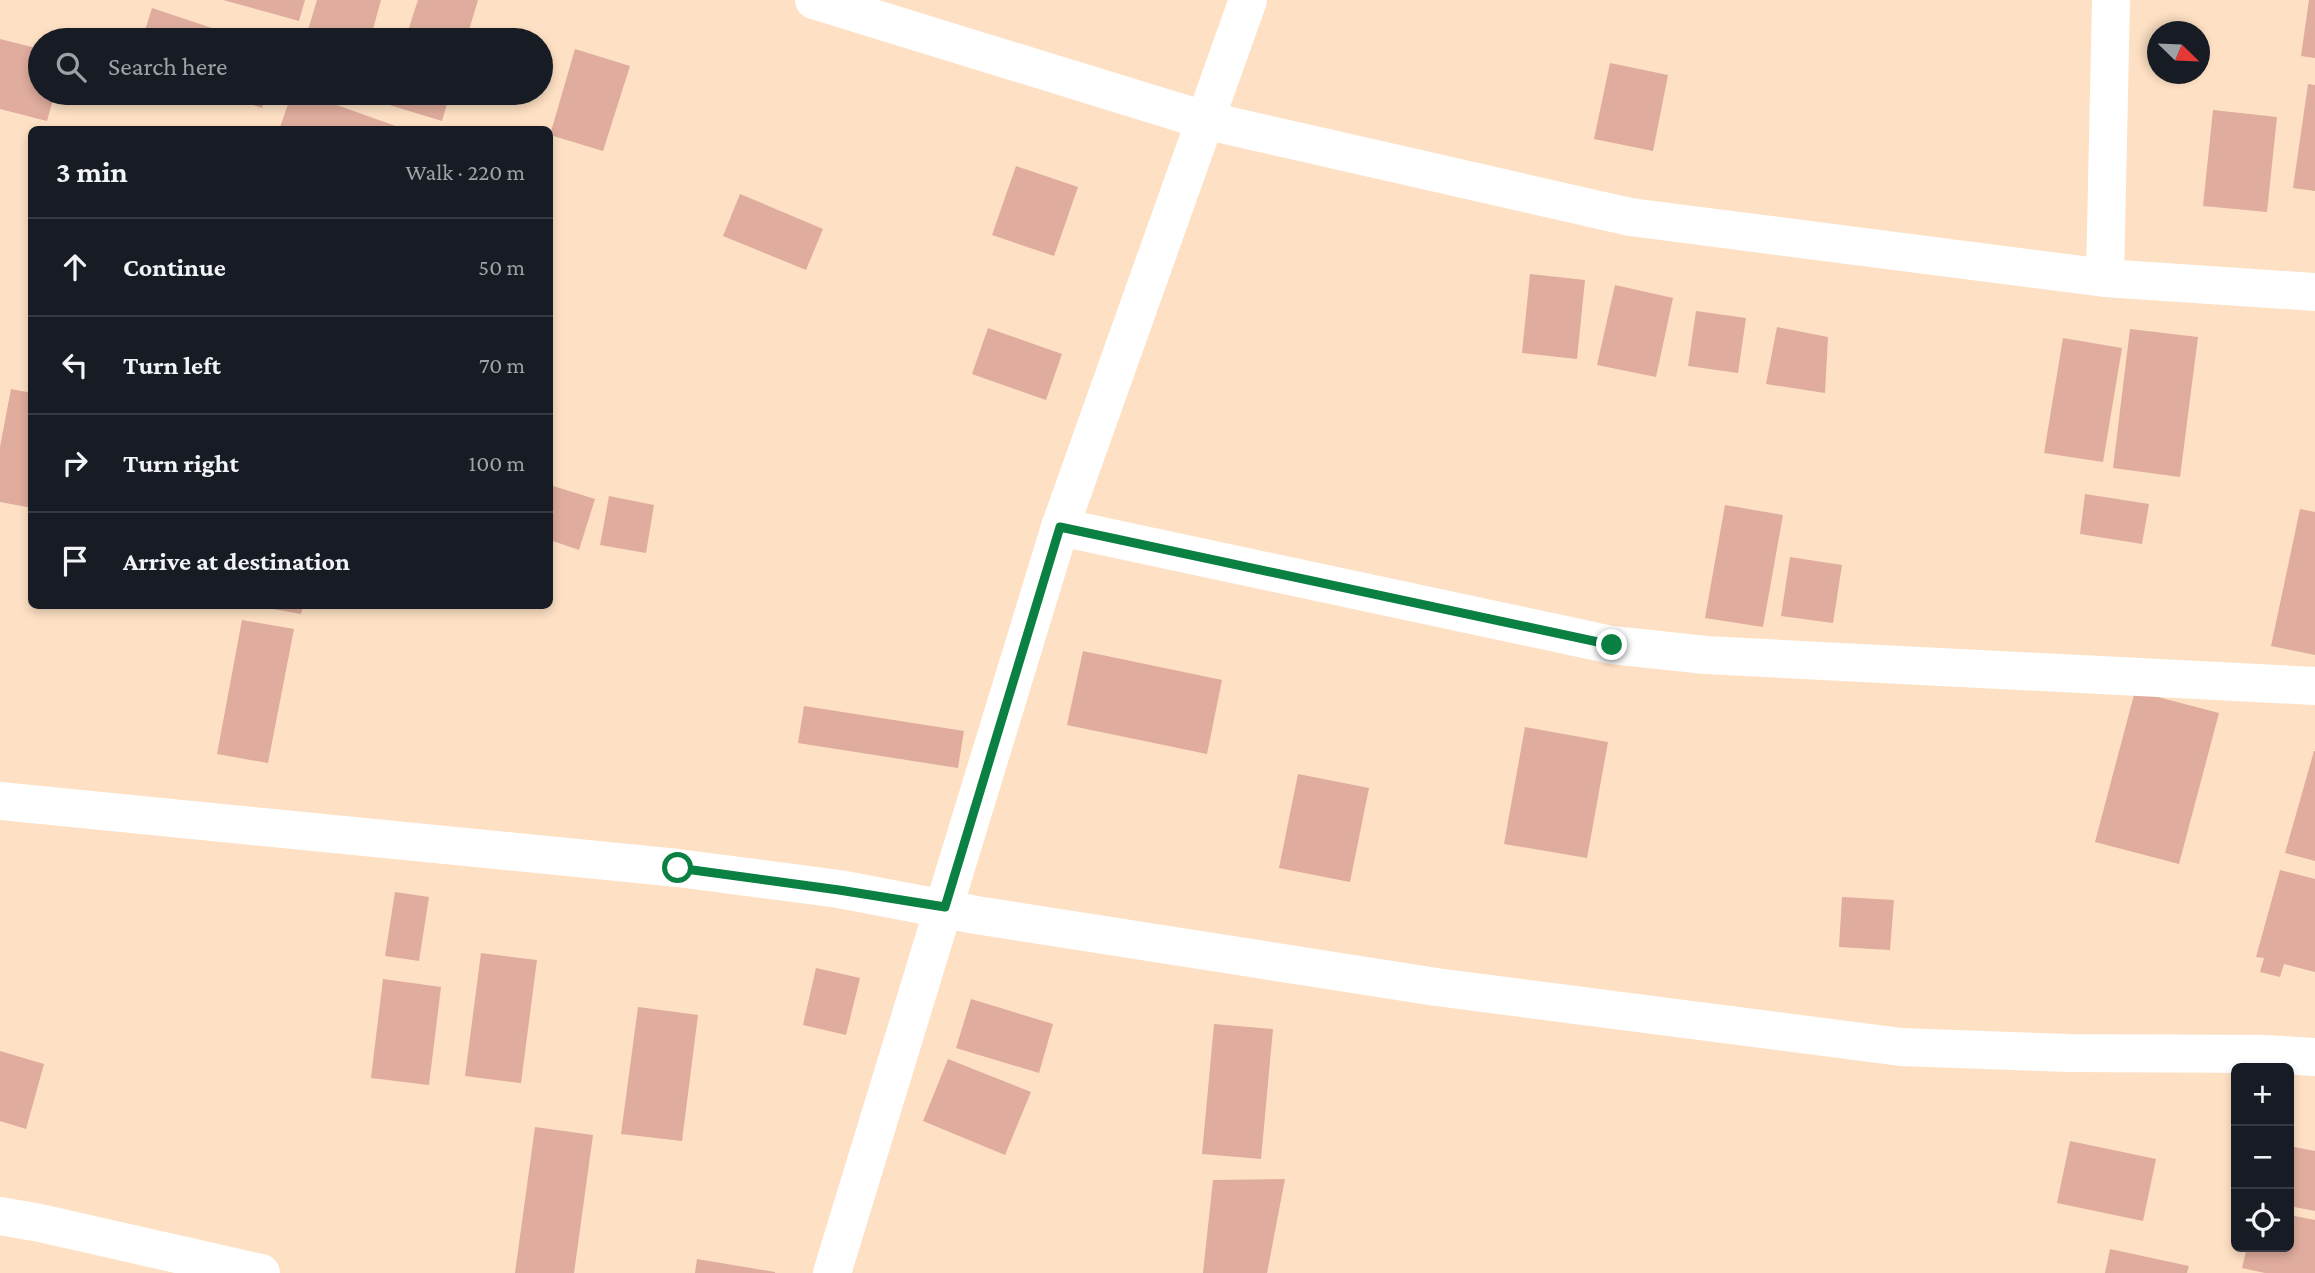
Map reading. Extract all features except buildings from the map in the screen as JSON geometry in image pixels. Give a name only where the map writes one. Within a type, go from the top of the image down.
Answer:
[{"type":"street","points":[[814,0],[1204,120],[1630,217],[2105,278],[2315,292]]},
{"type":"street","points":[[832,1273],[1060,527],[1248,0]]},
{"type":"street","points":[[2105,278],[2111,0]]},
{"type":"street","points":[[1060,527],[1612,645],[1719,656],[2315,686]]},
{"type":"street","points":[[0,801],[678,868],[839,890],[945,907],[976,915],[1436,987],[1901,1047],[2315,1057]]},
{"type":"street","points":[[0,1216],[261,1273]]},
{"type":"route","points":[[678,868],[945,907],[1060,527],[1612,645]]}]
